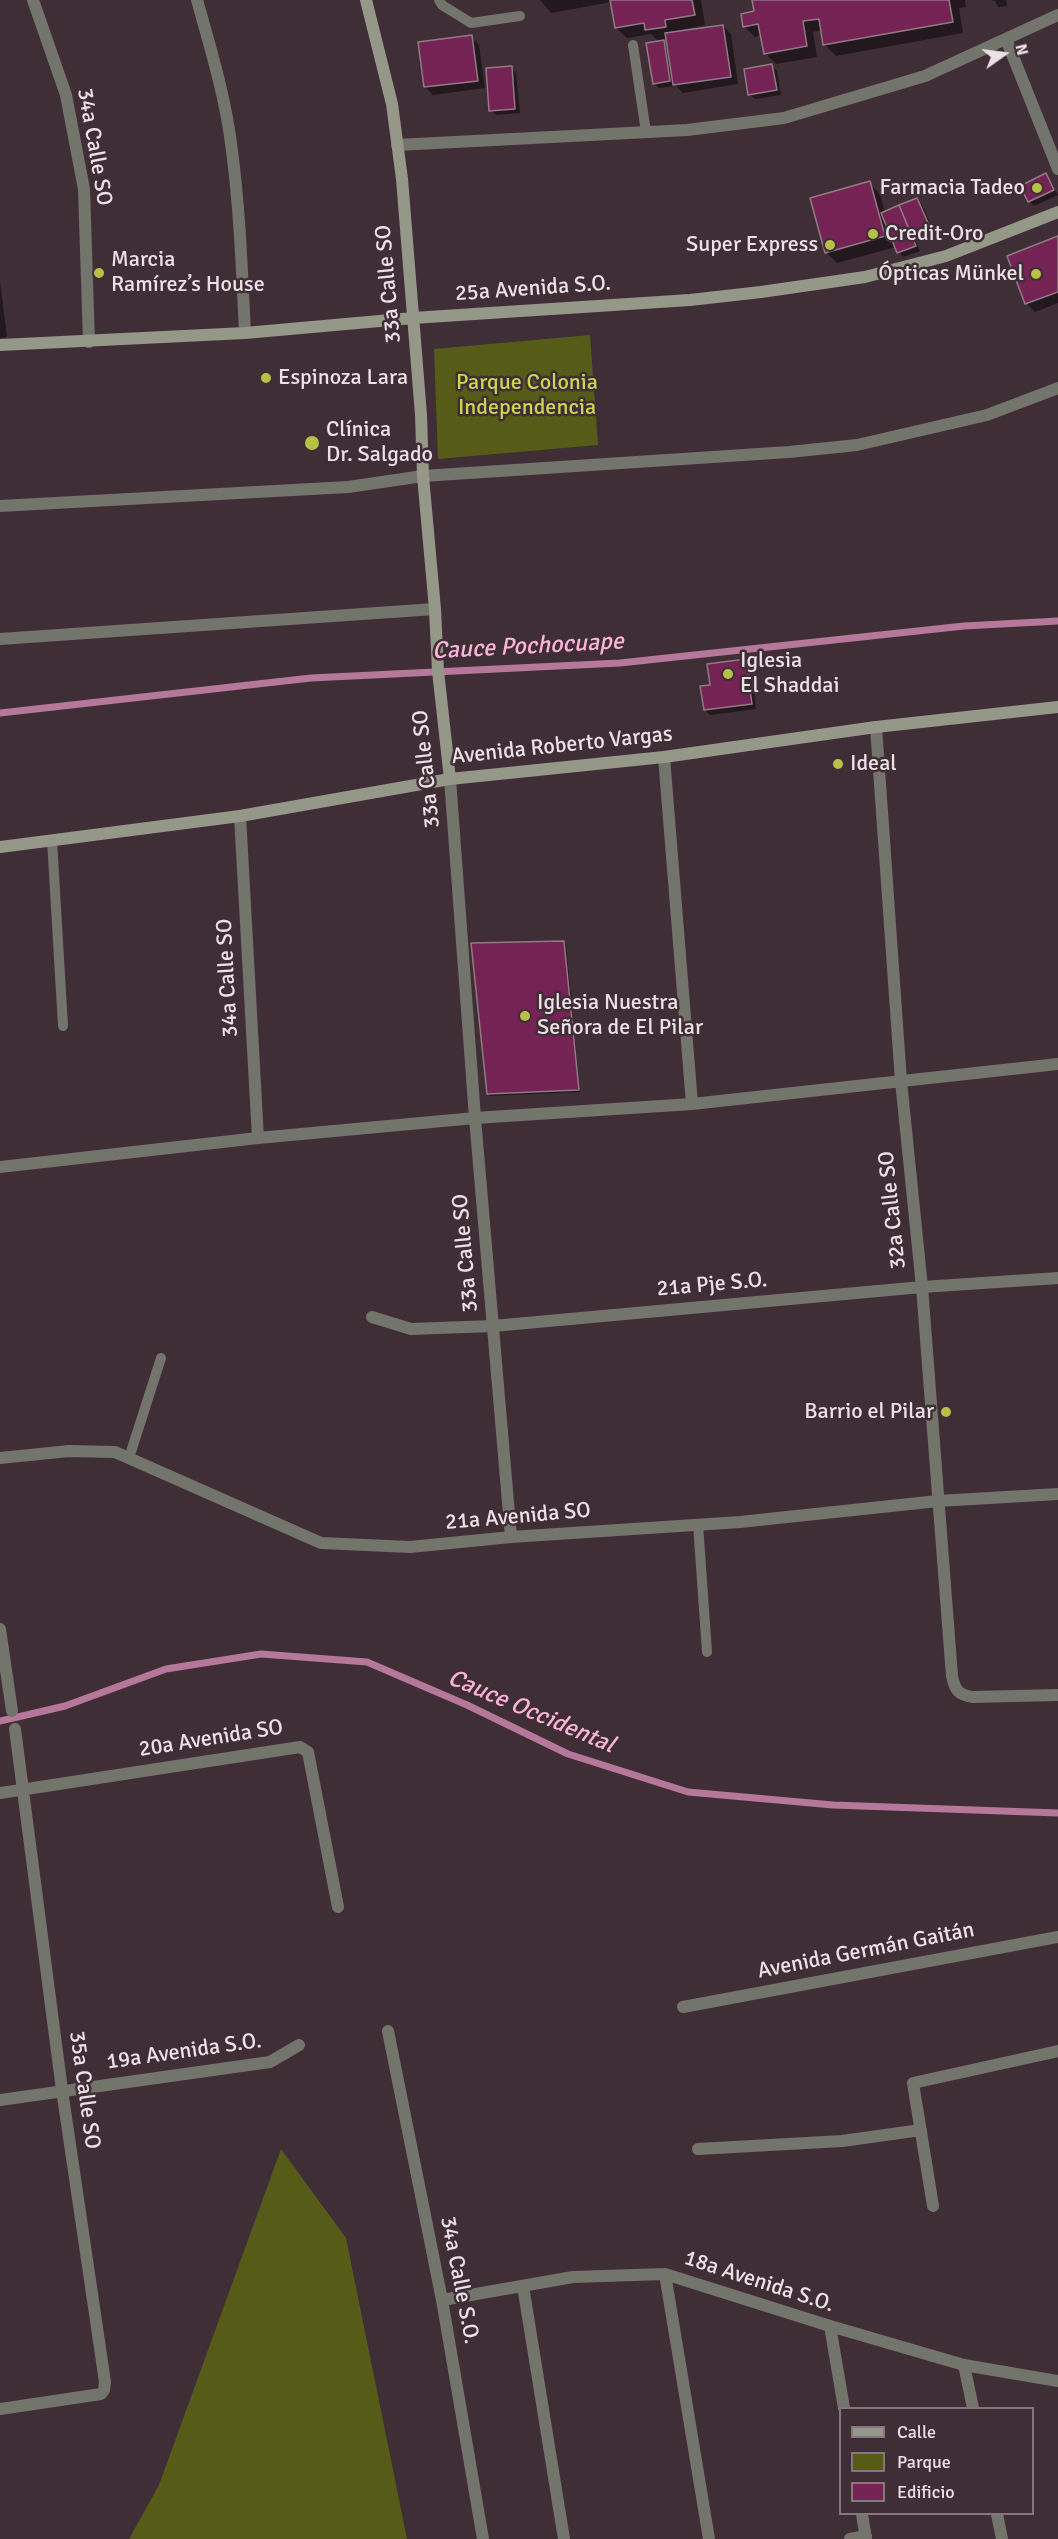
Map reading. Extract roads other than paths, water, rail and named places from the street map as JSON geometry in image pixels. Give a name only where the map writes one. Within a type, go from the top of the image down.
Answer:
[{"type":"street","name":"34a Calle SO","points":[[33,0],[66,95],[84,189],[89,342]]},
{"type":"street","points":[[197,0],[219,77],[232,150],[245,333]]},
{"type":"street","name":"33a Calle SO","points":[[366,0],[392,104],[397,145],[421,415],[423,476],[438,671],[450,779],[475,1118],[511,1537]]},
{"type":"street","points":[[397,145],[687,130],[784,118],[925,76],[1058,15]]},
{"type":"street","points":[[1006,39],[1058,169]]},
{"type":"street","name":"25a Avenida S.O.","points":[[0,345],[245,333],[412,318],[690,300],[865,277],[946,256],[1058,212]]},
{"type":"street","points":[[0,506],[348,487],[423,476],[789,452],[857,445],[987,415],[1058,388]]},
{"type":"street","points":[[0,639],[435,609]]},
{"type":"street","name":"Avenida Roberto Vargas","points":[[0,847],[240,816],[450,779],[664,757],[876,727],[1058,707]]},
{"type":"street","name":"32a Calle SO","points":[[876,727],[901,1081],[922,1287],[952,1676],[955,1690],[962,1696],[1058,1695]]},
{"type":"street","points":[[664,757],[692,1104]]},
{"type":"street","name":"34a Calle SO","points":[[240,816],[258,1138]]},
{"type":"street","points":[[0,1167],[258,1138],[475,1118],[692,1104],[1058,1064]]},
{"type":"street","name":"21a Pje S.O.","points":[[372,1317],[411,1329],[493,1326],[922,1287],[1058,1278]]},
{"type":"street","name":"21a Avenida SO","points":[[0,1458],[69,1451],[115,1452],[321,1543],[410,1548],[511,1537],[740,1522],[938,1501],[1058,1494]]},
{"type":"street","points":[[0,1629],[12,1711]]},
{"type":"street","name":"35a Calle SO","points":[[0,2409],[101,2394],[105,2382],[62,2090],[15,1729]]},
{"type":"street","name":"20a Avenida SO","points":[[0,1793],[300,1747],[308,1752],[338,1906]]},
{"type":"street","name":"Avenida Germán Gaitán","points":[[683,2007],[1058,1937]]},
{"type":"street","name":"34a Calle S.O.","points":[[388,2031],[442,2300],[483,2539]]},
{"type":"street","name":"19a Avenida S.O.","points":[[0,2100],[270,2062],[299,2046]]},
{"type":"street","points":[[933,2206],[913,2083],[1058,2051]]},
{"type":"street","points":[[698,2149],[842,2141],[921,2130]]},
{"type":"street","points":[[665,2274],[709,2539]]},
{"type":"street","name":"18a Avenida S.O.","points":[[442,2300],[573,2277],[665,2274],[964,2365],[1058,2381]]},
{"type":"street","points":[[523,2286],[564,2539]]},
{"type":"street","points":[[830,2326],[844,2407]]},
{"type":"street","points":[[964,2365],[973,2407]]},
{"type":"street","points":[[850,2539],[866,2537],[862,2515]]},
{"type":"street","points":[[997,2515],[1002,2539]]},
{"type":"lane","points":[[439,0],[442,5],[471,23],[520,16]]},
{"type":"lane","points":[[633,45],[646,132]]},
{"type":"lane","points":[[52,840],[63,1026]]},
{"type":"lane","points":[[129,1458],[161,1358]]},
{"type":"lane","points":[[698,1524],[707,1652]]},
{"type":"waterway","name":"Cauce Pochocuape","points":[[0,713],[311,678],[620,663],[964,626],[1058,621]]},
{"type":"waterway","name":"Cauce Occidental","points":[[0,1721],[65,1706],[166,1669],[261,1654],[367,1662],[467,1705],[568,1754],[688,1792],[833,1805],[1058,1813]]},
{"type":"place","name":"Farmacia Tadeo","points":[[1037,188]]},
{"type":"place","name":"Credit-Oro","points":[[873,234]]},
{"type":"place","name":"Super Express","points":[[830,245]]},
{"type":"place","name":"Marcia Ramírez’s House","points":[[99,273]]},
{"type":"place","name":"Ópticas Münkel","points":[[1036,274]]},
{"type":"place","name":"Espinoza Lara","points":[[266,378]]},
{"type":"place","name":"Clínica Dr. Salgado","points":[[312,443]]},
{"type":"place","name":"Iglesia El Shaddai","points":[[728,674]]},
{"type":"place","name":"Ideal","points":[[838,764]]},
{"type":"place","name":"Iglesia Nuestra Señora de El Pilar","points":[[525,1016]]},
{"type":"place","name":"Barrio el Pilar","points":[[946,1412]]},
{"type":"park label","name":"Parque Colonia Independencia","points":[[527,396]]}]
